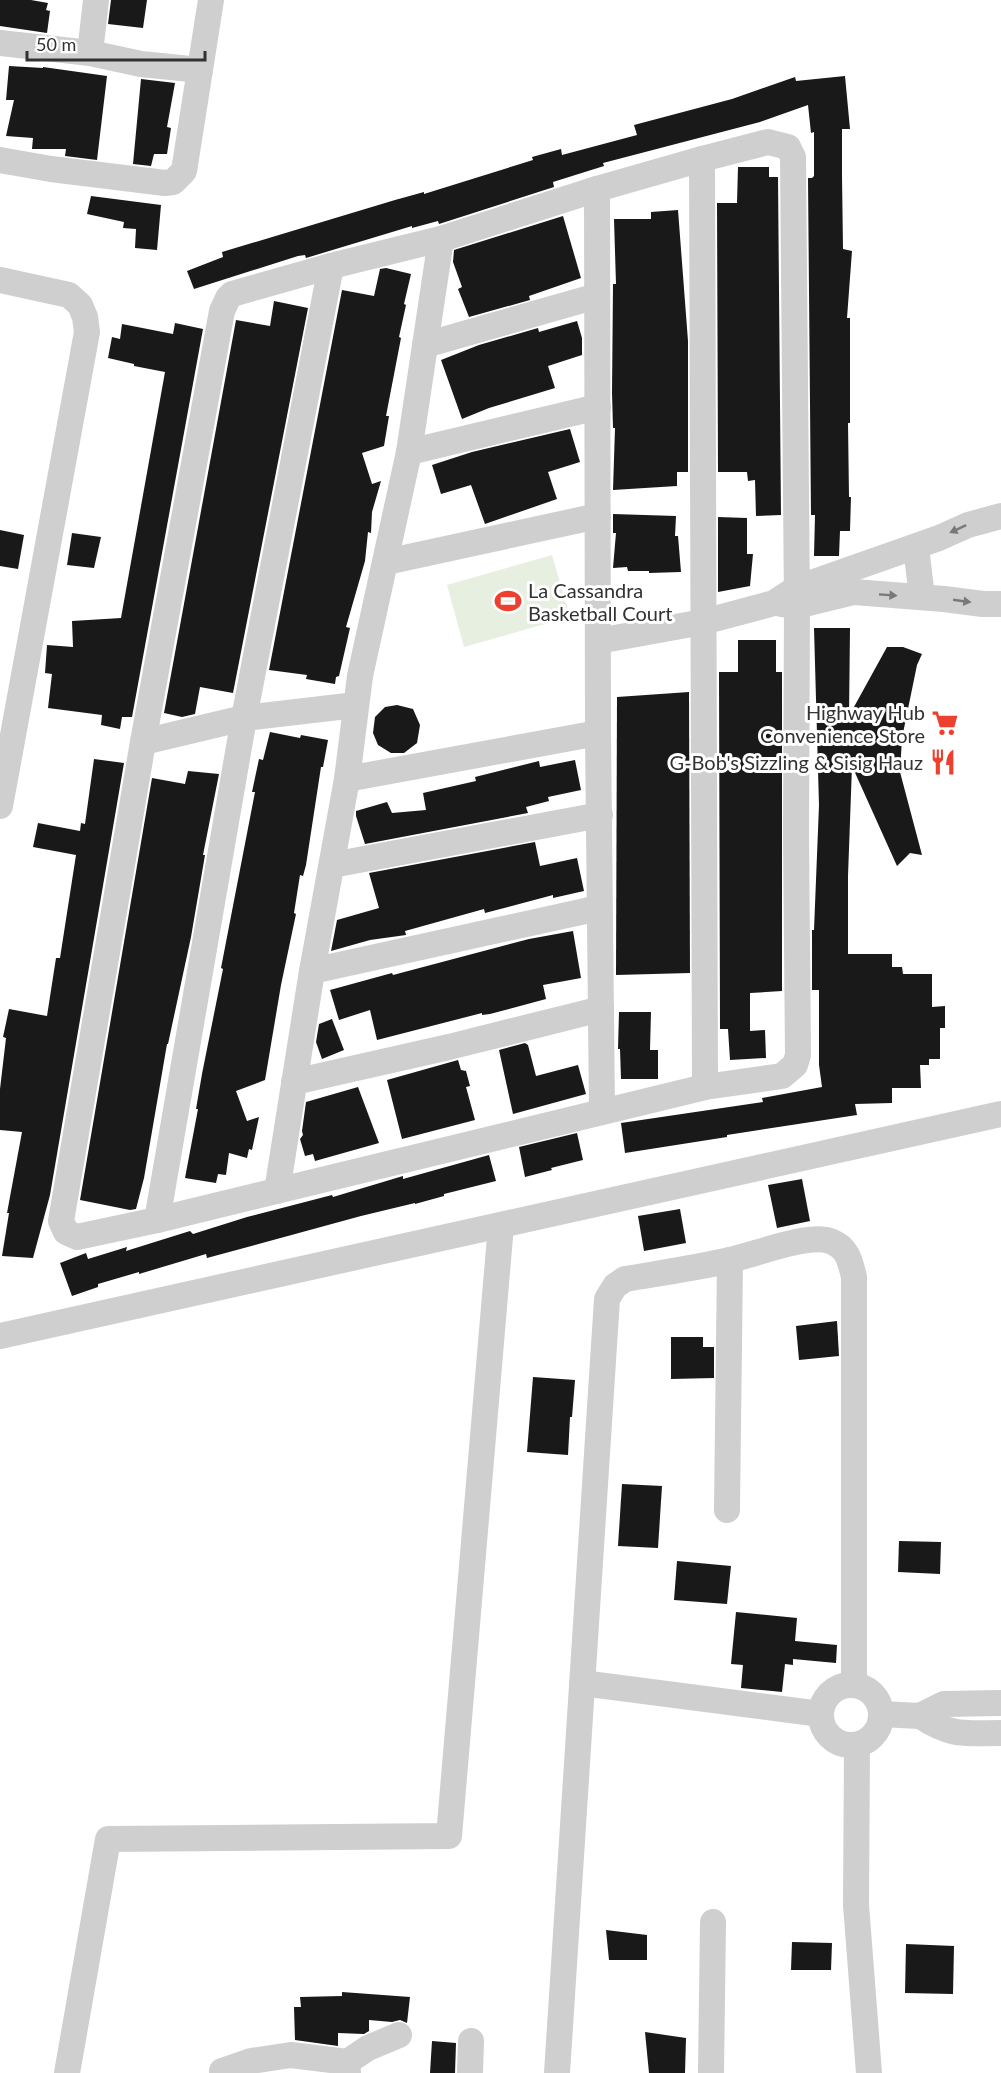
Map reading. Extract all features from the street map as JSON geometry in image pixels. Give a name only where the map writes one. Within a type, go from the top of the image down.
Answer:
[{"type":"street","points":[[90,53],[96,0]]},
{"type":"street","points":[[0,160],[96,175],[173,182],[184,171],[212,0]]},
{"type":"street","points":[[0,43],[90,53],[141,64],[200,70]]},
{"type":"street","points":[[768,142],[788,147],[793,157],[789,599],[796,835],[798,1055],[795,1065],[782,1076],[705,1087],[157,1220],[76,1237],[66,1232],[61,1221],[143,742],[222,311],[226,302],[232,294],[331,266],[441,239],[597,189],[702,159],[768,142]]},
{"type":"street","points":[[702,159],[705,1087]]},
{"type":"street","points":[[597,189],[598,733],[602,1111]]},
{"type":"street","points":[[277,1191],[312,971],[347,779],[360,675],[409,452],[441,239]]},
{"type":"street","points":[[157,1220],[244,718],[331,266]]},
{"type":"street","points":[[0,280],[69,295],[80,305],[85,317],[87,332],[0,806]]},
{"type":"street","points":[[425,345],[597,296]]},
{"type":"street","points":[[409,452],[598,406]]},
{"type":"street","points":[[386,562],[598,516]]},
{"type":"street","points":[[598,641],[703,622],[789,599],[968,525],[1001,516]]},
{"type":"street","points":[[916,547],[922,597]]},
{"type":"street","points":[[789,599],[854,592],[1001,604]]},
{"type":"street","points":[[143,742],[244,718],[356,705]]},
{"type":"street","points":[[347,779],[598,733]]},
{"type":"street","points":[[332,865],[600,815]]},
{"type":"street","points":[[312,971],[599,908]]},
{"type":"street","points":[[294,1082],[449,1047],[601,1009]]},
{"type":"street","points":[[0,1336],[1001,1114]]},
{"type":"street","points":[[67,2073],[108,1839],[449,1836],[501,1225]]},
{"type":"street","points":[[557,2073],[607,1299],[615,1286],[625,1279],[730,1260],[807,1240],[828,1240],[841,1247],[849,1255],[854,1277],[854,1685]]},
{"type":"street","points":[[727,1510],[730,1260]]},
{"type":"street","points":[[582,1683],[820,1714]]},
{"type":"street","points":[[854,1685],[873,1694],[879,1703],[880,1724],[867,1741],[857,1745],[846,1745],[836,1742],[827,1734],[820,1714],[831,1692],[842,1686],[854,1685]]},
{"type":"street","points":[[970,1703],[973,1733]]},
{"type":"street","points":[[881,1714],[920,1716],[944,1704],[1001,1703]]},
{"type":"street","points":[[920,1716],[938,1728],[951,1732],[1001,1733]]},
{"type":"street","points":[[857,1745],[856,1905],[869,2073]]},
{"type":"street","points":[[711,2073],[713,1922]]},
{"type":"street","points":[[222,2071],[251,2061],[291,2055],[348,2067],[368,2048],[399,2035]]},
{"type":"street","points":[[470,2073],[471,2041]]},
{"type":"green space","name":"La Cassandra Basketball Court","points":[[552,555],[570,617],[464,647],[447,585]]},
{"type":"building","points":[[0,0],[31,0],[48,3],[46,10],[50,11],[47,33],[0,26]]},
{"type":"building","points":[[111,0],[147,0],[143,28],[108,24]]},
{"type":"building","points":[[9,66],[43,67],[107,76],[97,160],[65,156],[66,149],[32,149],[33,138],[6,136],[14,100],[6,100]]},
{"type":"building","points":[[845,76],[850,129],[842,129],[843,249],[852,251],[847,318],[850,318],[850,423],[848,423],[849,497],[851,497],[850,531],[840,531],[839,556],[814,556],[815,515],[811,515],[808,178],[814,176],[814,132],[811,133],[808,105],[760,122],[603,163],[604,166],[553,182],[554,187],[439,224],[438,221],[412,228],[412,226],[306,258],[305,255],[298,256],[194,289],[187,271],[223,257],[222,252],[395,200],[424,192],[424,194],[533,160],[532,157],[561,149],[562,155],[637,135],[634,125],[732,99],[795,77],[796,81]]},
{"type":"building","points":[[141,79],[175,83],[167,127],[171,128],[167,154],[154,154],[151,166],[133,164]]},
{"type":"building","points":[[738,167],[769,167],[769,177],[778,177],[781,515],[756,516],[755,480],[748,481],[747,472],[718,472],[717,203],[737,203]]},
{"type":"building","points":[[91,196],[161,205],[157,250],[135,248],[136,229],[123,228],[124,222],[87,214]]},
{"type":"building","points":[[678,210],[688,341],[688,472],[677,472],[677,486],[613,490],[615,428],[613,428],[612,393],[613,284],[616,284],[614,219],[651,219],[651,212]]},
{"type":"building","points":[[563,216],[581,278],[529,296],[530,300],[469,317],[458,289],[462,287],[453,262],[454,250]]},
{"type":"building","points":[[386,268],[411,274],[386,416],[389,416],[384,446],[362,453],[372,484],[381,481],[372,512],[371,533],[368,532],[365,561],[346,627],[350,628],[335,684],[306,679],[307,675],[269,670],[342,290],[374,296],[380,269]]},
{"type":"building","points":[[274,301],[308,308],[233,693],[200,687],[195,714],[182,717],[164,713],[236,320],[270,326]]},
{"type":"building","points":[[577,321],[582,338],[582,355],[548,366],[555,388],[489,408],[462,419],[441,360],[479,345],[538,328],[539,332]]},
{"type":"building","points":[[175,323],[203,329],[132,717],[122,717],[120,729],[101,725],[102,715],[48,708],[52,674],[45,673],[47,645],[73,647],[72,621],[121,618],[165,372],[108,358],[112,337],[120,339],[122,324],[173,334]]},
{"type":"building","points":[[570,429],[580,462],[548,472],[557,499],[485,524],[471,485],[441,494],[432,465],[472,452]]},
{"type":"building","points":[[613,514],[676,516],[675,536],[678,536],[681,572],[649,573],[649,571],[628,571],[627,567],[613,568],[616,533],[613,533]]},
{"type":"building","points":[[718,517],[747,518],[747,554],[753,554],[750,586],[718,592]]},
{"type":"building","points":[[0,530],[24,535],[18,569],[0,566]]},
{"type":"building","points":[[72,533],[101,537],[94,568],[67,565]]},
{"type":"building","points":[[814,628],[850,628],[849,716],[887,647],[903,647],[922,654],[917,665],[902,738],[900,772],[922,855],[910,853],[897,866],[852,766],[848,954],[892,954],[892,967],[902,967],[903,974],[932,974],[932,1007],[945,1006],[945,1028],[940,1028],[940,1059],[929,1059],[929,1065],[920,1065],[921,1088],[892,1088],[892,1103],[855,1104],[857,1115],[625,1153],[621,1123],[763,1102],[762,1098],[822,1087],[819,1065],[819,990],[812,990],[812,930],[814,930],[819,805]]},
{"type":"building","points":[[738,640],[776,640],[776,672],[782,672],[782,991],[750,993],[750,1031],[765,1030],[766,1058],[730,1060],[728,1029],[720,1029],[719,672],[738,672]]},
{"type":"building","points":[[689,692],[690,973],[616,975],[617,697]]},
{"type":"building","points":[[397,705],[413,709],[420,725],[417,743],[404,753],[391,753],[378,745],[373,733],[375,717],[385,707]]},
{"type":"building","points":[[270,732],[300,738],[301,735],[328,740],[323,767],[321,767],[306,865],[303,876],[300,875],[294,913],[296,914],[265,1080],[236,1091],[247,1121],[259,1117],[252,1150],[249,1149],[247,1158],[229,1153],[226,1175],[218,1174],[216,1183],[185,1178],[202,1074],[223,969],[221,968],[255,792],[252,792],[259,759],[263,760]]},
{"type":"building","points":[[94,759],[124,763],[50,1195],[33,1258],[2,1256],[9,1213],[7,1213],[22,1132],[0,1130],[0,1089],[6,1038],[3,1037],[9,1009],[47,1016],[56,958],[60,958],[76,855],[33,847],[38,823],[80,831],[81,823],[85,824]]},
{"type":"building","points":[[575,760],[581,790],[548,797],[549,801],[526,807],[528,813],[365,844],[356,811],[387,802],[392,813],[426,810],[423,793],[476,781],[475,777],[539,761],[540,767]]},
{"type":"building","points":[[188,771],[219,774],[203,855],[205,855],[191,937],[167,1044],[144,1178],[136,1209],[130,1210],[80,1200],[152,778],[185,784]]},
{"type":"building","points":[[535,842],[540,866],[577,858],[584,891],[553,898],[553,895],[485,913],[484,909],[405,931],[406,935],[370,940],[331,951],[337,920],[379,908],[369,873]]},
{"type":"building","points":[[573,931],[581,978],[543,985],[546,999],[377,1040],[370,1010],[339,1020],[330,990],[529,939]]},
{"type":"building","points":[[619,1012],[651,1012],[650,1050],[658,1050],[658,1079],[621,1079],[620,1049],[618,1049]]},
{"type":"building","points":[[332,1019],[344,1050],[322,1059],[316,1042],[319,1024]]},
{"type":"building","points":[[525,1043],[528,1045],[536,1076],[578,1065],[586,1094],[513,1114],[499,1050]]},
{"type":"building","points":[[458,1060],[461,1070],[466,1071],[470,1086],[466,1087],[475,1120],[402,1139],[387,1080]]},
{"type":"building","points":[[358,1087],[379,1143],[315,1161],[313,1154],[305,1156],[300,1139],[303,1135],[306,1102]]},
{"type":"building","points":[[577,1133],[583,1160],[525,1177],[519,1147]]},
{"type":"building","points":[[489,1155],[496,1181],[207,1258],[206,1254],[139,1274],[139,1272],[98,1284],[98,1287],[72,1296],[60,1263],[86,1253],[88,1259],[127,1247],[126,1251],[190,1231],[193,1234],[247,1217],[332,1195],[333,1197],[403,1176],[403,1179]]},
{"type":"building","points":[[802,1179],[810,1221],[777,1228],[768,1185]]},
{"type":"building","points":[[680,1209],[686,1243],[644,1251],[638,1216]]},
{"type":"building","points":[[837,1321],[839,1356],[799,1360],[796,1326]]},
{"type":"building","points":[[671,1337],[703,1337],[703,1347],[714,1347],[714,1378],[671,1379]]},
{"type":"building","points":[[533,1377],[575,1380],[568,1455],[527,1452]]},
{"type":"building","points":[[622,1484],[662,1486],[658,1548],[618,1546]]},
{"type":"building","points":[[899,1541],[941,1542],[940,1574],[898,1572]]},
{"type":"building","points":[[677,1561],[731,1566],[727,1604],[674,1600]]},
{"type":"building","points":[[736,1612],[797,1618],[795,1641],[837,1645],[836,1663],[793,1659],[793,1665],[785,1664],[782,1692],[741,1688],[743,1665],[731,1664]]},
{"type":"building","points":[[606,1930],[647,1935],[647,1960],[609,1960]]},
{"type":"building","points":[[792,1942],[832,1943],[831,1970],[791,1970]]},
{"type":"building","points":[[906,1944],[954,1946],[953,1994],[905,1993]]},
{"type":"building","points":[[342,1992],[410,1997],[407,2023],[400,2020],[392,2022],[369,2020],[369,2031],[364,2034],[338,2033],[338,2046],[295,2040],[294,2007],[301,2007],[300,1997],[342,1996]]},
{"type":"building","points":[[645,2032],[686,2038],[685,2073],[649,2073]]},
{"type":"building","points":[[432,2041],[456,2043],[455,2073],[430,2073]]},
{"type":"place","name":"La Cassandra Basketball Court","points":[[508,601]]},
{"type":"place","name":"Highway Hub Convenience Store","points":[[945,723]]},
{"type":"place","name":"G-Bob's Sizzling & Sisig Hauz","points":[[943,762]]}]
